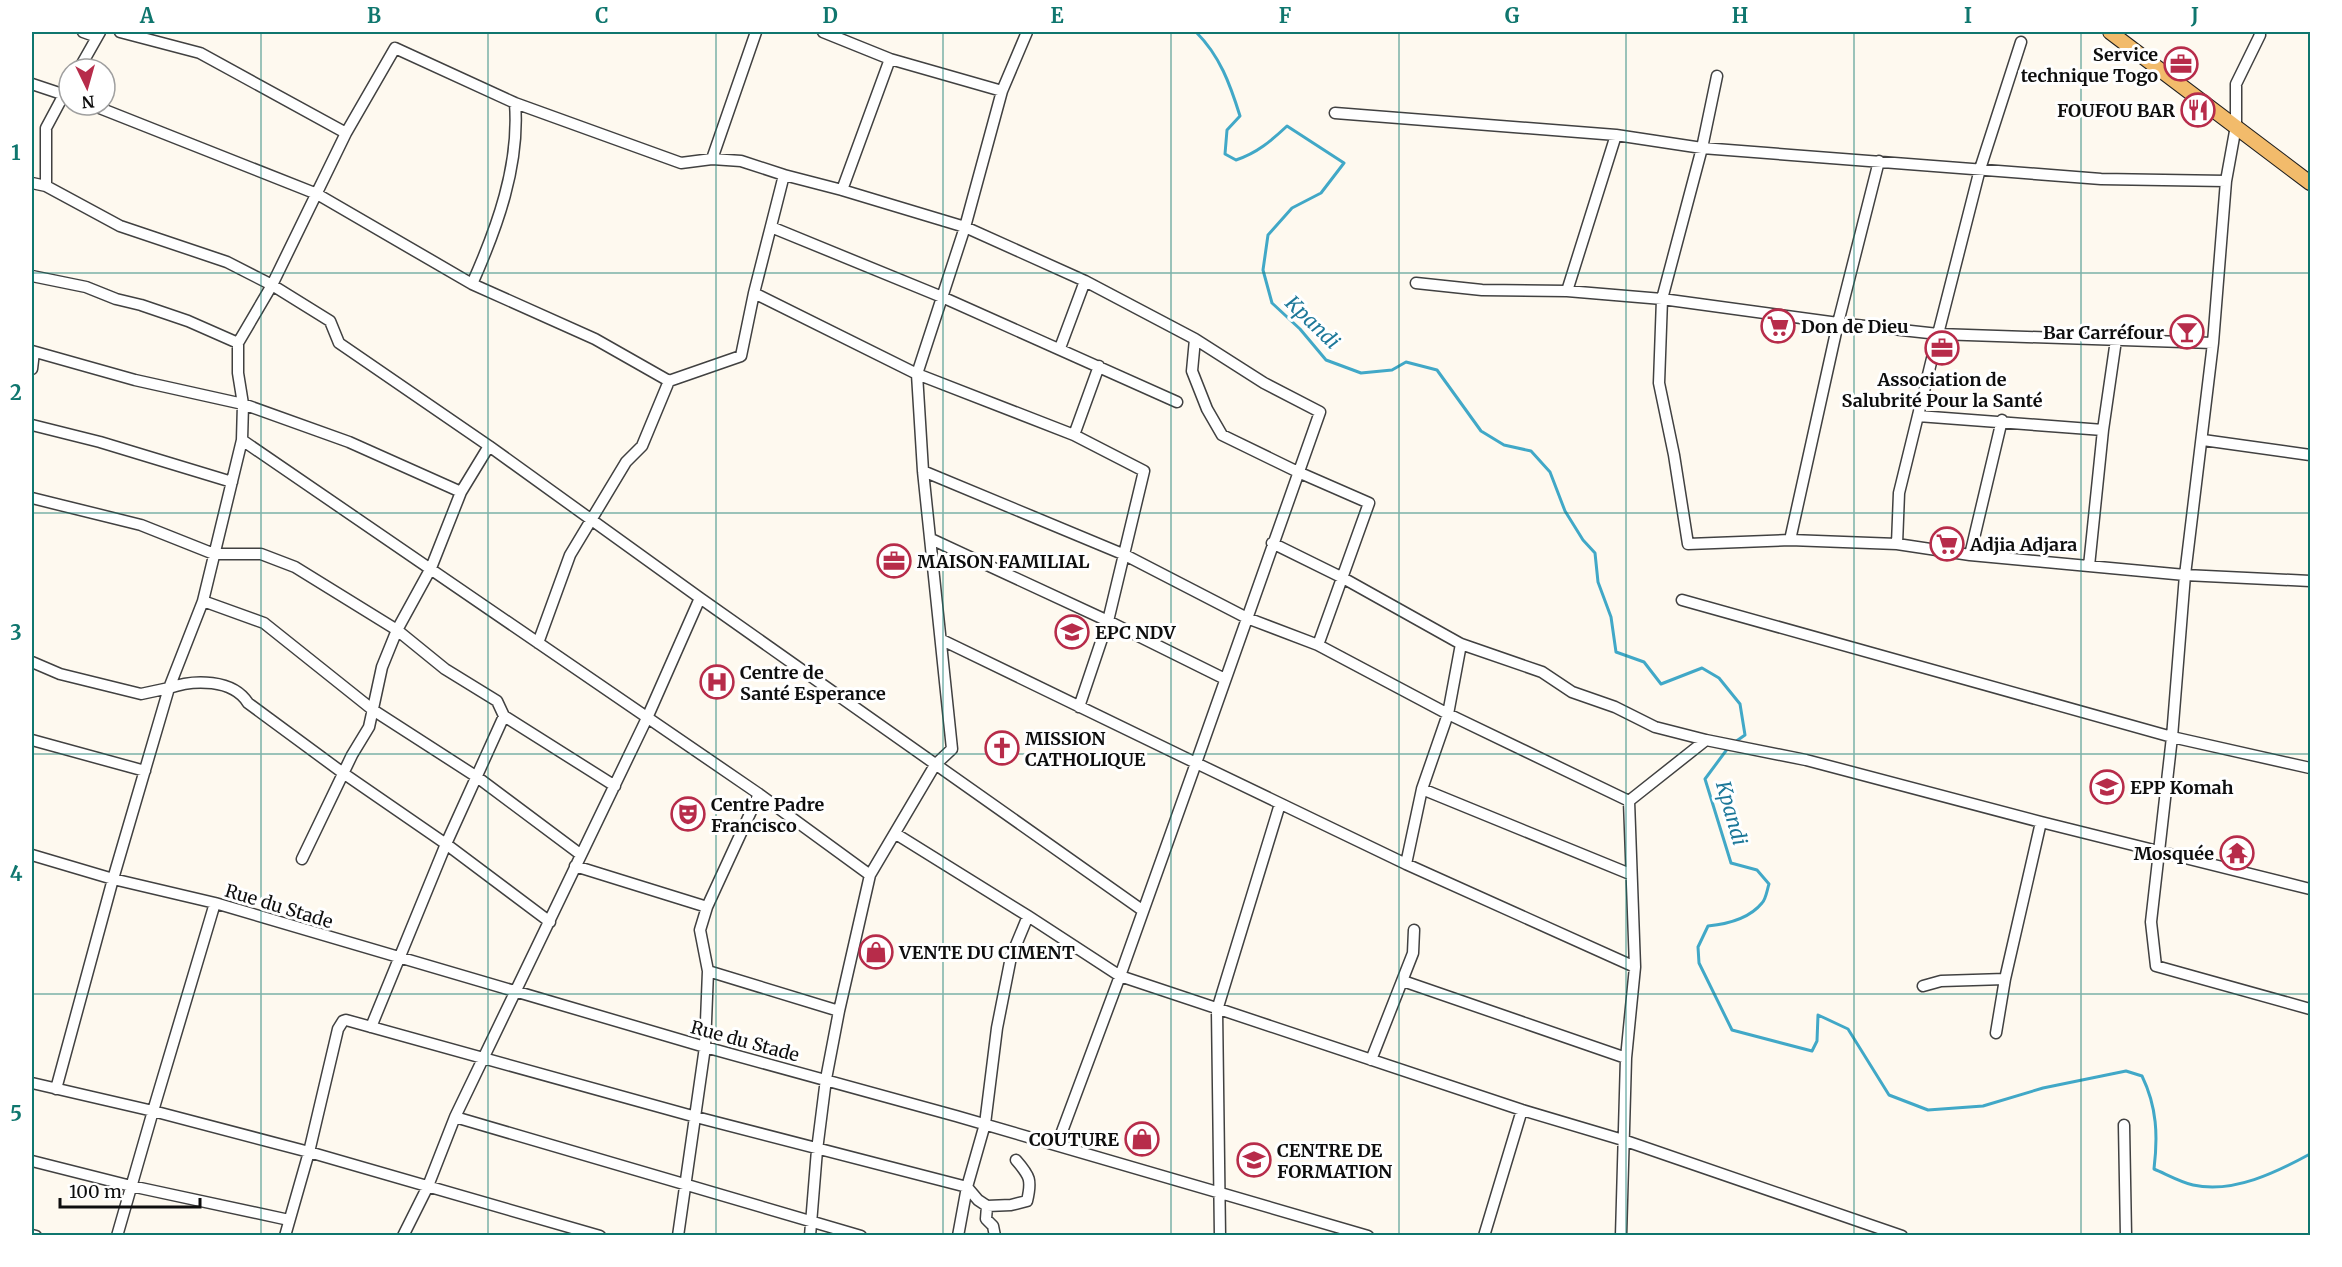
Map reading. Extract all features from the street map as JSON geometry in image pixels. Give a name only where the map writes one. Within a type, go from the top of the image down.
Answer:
[{"type":"main road","points":[[2110,32],[2310,183]]},
{"type":"street","points":[[83,32],[99,34],[86,57]]},
{"type":"street","points":[[120,32],[200,53],[346,133]]},
{"type":"street","points":[[712,159],[756,32]]},
{"type":"street","points":[[823,32],[890,59],[1002,91]]},
{"type":"street","points":[[810,1236],[826,1079],[870,875],[935,765],[952,749],[923,471],[917,374],[965,227],[1002,91],[1027,32]]},
{"type":"street","points":[[2259,32],[2260,35],[2236,84],[2236,126],[2226,181],[2213,343],[2203,440],[2190,522],[2172,737],[2151,922],[2156,966],[2310,1009]]},
{"type":"street","points":[[1897,544],[1899,493],[1938,334],[1980,169],[2022,42]]},
{"type":"street","points":[[56,1089],[113,879],[169,688],[203,601],[242,440],[243,404],[238,374],[238,343],[272,285],[346,133],[395,48],[515,103],[681,163],[712,159],[741,160],[784,175],[965,227],[1085,281],[1195,339],[1264,382],[1320,412],[1120,976],[1057,1145]]},
{"type":"street","points":[[842,190],[890,59]]},
{"type":"street","points":[[1716,76],[1702,148],[1662,299],[1659,383],[1674,455],[1688,544],[1790,540],[1897,544],[1970,555],[2185,575],[2310,581]]},
{"type":"street","points":[[32,84],[57,90]]},
{"type":"street","points":[[472,284],[492,237],[502,203],[517,129],[515,103]]},
{"type":"street","points":[[46,186],[46,128],[57,109]]},
{"type":"street","points":[[1335,113],[1616,135],[1702,148],[2101,179],[2226,181]]},
{"type":"street","points":[[117,115],[317,194],[472,284],[595,339],[669,381]]},
{"type":"street","points":[[1568,291],[1616,135]]},
{"type":"street","points":[[1790,540],[1838,323],[1879,161]]},
{"type":"street","points":[[538,643],[570,555],[626,462],[642,446],[669,381],[741,356],[754,293],[784,175]]},
{"type":"street","points":[[32,183],[46,186],[120,226],[227,262],[272,285],[330,321],[339,343],[489,446],[1142,910]]},
{"type":"street","points":[[771,227],[942,297],[1178,402]]},
{"type":"street","points":[[32,276],[86,287],[116,299],[188,321],[238,343]]},
{"type":"street","points":[[1060,348],[1085,281]]},
{"type":"street","points":[[1416,283],[1482,290],[1568,291],[1662,299],[1938,334],[2213,343]]},
{"type":"street","points":[[754,293],[917,374],[1074,435],[1144,471],[1108,621],[1079,706]]},
{"type":"street","points":[[1195,339],[1192,371],[1207,409],[1222,435],[1369,503],[1318,645]]},
{"type":"street","points":[[2089,566],[2103,430],[2116,340]]},
{"type":"street","points":[[32,369],[33,351],[135,380],[243,404],[349,442],[461,492]]},
{"type":"street","points":[[1074,435],[1099,366]]},
{"type":"street","points":[[1918,416],[2002,420],[2103,430]]},
{"type":"street","points":[[1970,555],[2002,420]]},
{"type":"street","points":[[32,424],[231,482]]},
{"type":"street","points":[[242,440],[759,794],[870,875]]},
{"type":"street","points":[[2203,440],[2310,455]]},
{"type":"street","points":[[302,859],[343,773],[369,727],[382,667],[397,630],[431,568],[461,492],[489,446]]},
{"type":"street","points":[[923,471],[1125,555],[1246,618],[1318,645],[1448,714],[1629,801]]},
{"type":"street","points":[[32,498],[141,525],[214,554],[261,554],[295,567],[397,630],[446,669],[497,701],[504,716],[615,786]]},
{"type":"street","points":[[931,539],[1108,621],[1225,679]]},
{"type":"street","points":[[1272,543],[1343,578],[1461,644],[1542,672],[1572,692],[1615,707],[1655,728],[1806,760],[2159,852],[2310,888]]},
{"type":"street","points":[[403,1236],[428,1186],[455,1117],[615,786],[700,598]]},
{"type":"street","points":[[1682,600],[2172,737],[2310,768]]},
{"type":"street","points":[[203,601],[264,623],[373,710],[477,777],[580,855]]},
{"type":"street","points":[[942,640],[1406,864],[1635,968]]},
{"type":"street","points":[[1406,864],[1422,789],[1448,714],[1461,644]]},
{"type":"street","points":[[178,661],[181,673],[186,680],[194,683]]},
{"type":"street","points":[[32,662],[60,674],[141,694],[180,684],[228,685],[242,693],[248,703],[343,773],[446,844],[549,922]]},
{"type":"street","points":[[370,1027],[446,844],[504,716]]},
{"type":"street","points":[[32,740],[145,771]]},
{"type":"street","points":[[1629,801],[1711,741]]},
{"type":"street","points":[[1422,789],[1630,874]]},
{"type":"street","points":[[678,1236],[705,1047],[708,971],[700,930],[707,907],[759,794]]},
{"type":"street","points":[[1621,1236],[1626,1058],[1635,968],[1629,801]]},
{"type":"street","points":[[1220,1236],[1217,1010],[1280,804]]},
{"type":"street","points":[[1996,1033],[2005,979],[2041,822]]},
{"type":"street","points":[[896,834],[1120,976],[1522,1110],[1623,1140],[1902,1236]]},
{"type":"street","name":"Rue du Stade","points":[[32,855],[113,879],[214,903],[515,993],[985,1124],[1368,1236]]},
{"type":"street","points":[[575,866],[707,907]]},
{"type":"street","points":[[117,1236],[214,903]]},
{"type":"street","points":[[958,1236],[967,1187],[985,1124],[997,1028],[1011,957],[1028,916]]},
{"type":"street","points":[[1371,1060],[1415,946],[1414,930]]},
{"type":"street","points":[[708,971],[839,1011]]},
{"type":"street","points":[[1923,986],[1941,981],[2005,979]]},
{"type":"street","points":[[1403,981],[1626,1058]]},
{"type":"street","points":[[285,1236],[309,1152],[338,1029],[346,1020],[817,1150],[967,1187],[978,1200],[987,1206],[1011,1205],[1027,1201],[1030,1187],[1029,1175],[1016,1160]]},
{"type":"street","points":[[32,1083],[309,1152],[600,1236]]},
{"type":"street","points":[[1484,1236],[1522,1110]]},
{"type":"street","points":[[455,1117],[861,1236]]},
{"type":"street","points":[[2124,1125],[2126,1236]]},
{"type":"street","points":[[32,1161],[131,1186],[289,1220]]},
{"type":"street","points":[[987,1206],[986,1219],[993,1226],[995,1236]]},
{"type":"street","points":[[32,1234],[36,1236]]},
{"type":"waterway","name":"Kpandi","points":[[1196,32],[1212,51],[1223,71],[1240,116],[1227,130],[1225,154],[1236,160],[1251,154],[1287,126],[1344,163],[1321,193],[1292,208],[1268,235],[1263,270],[1272,303],[1300,329],[1326,360],[1361,373],[1392,370],[1406,362],[1437,370],[1481,431],[1504,445],[1531,451],[1550,472],[1565,511],[1583,540],[1595,553],[1598,582],[1611,617],[1616,652],[1644,662],[1661,684],[1702,668],[1719,678],[1740,704],[1745,735],[1735,742]]},
{"type":"waterway","name":"Kpandi","points":[[1728,748],[1705,779],[1731,863],[1757,870],[1769,884],[1764,899],[1757,908],[1738,920],[1708,926],[1698,947],[1699,963],[1732,1030],[1812,1051],[1817,1041],[1818,1015],[1848,1029],[1889,1095],[1928,1110],[1983,1106],[2043,1088],[2126,1071],[2142,1076],[2151,1099],[2155,1122],[2154,1169],[2193,1185],[2208,1187],[2239,1184],[2269,1174],[2310,1154]]},
{"type":"place","name":"Service technique Togo","points":[[2181,64]]},
{"type":"place","name":"FOUFOU BAR","points":[[2198,110]]},
{"type":"place","name":"Don de Dieu","points":[[1778,326]]},
{"type":"place","name":"Bar Carréfour","points":[[2187,332]]},
{"type":"place","name":"Association de Salubrité Pour la Santé","points":[[1942,348]]},
{"type":"place","name":"Adjia Adjara","points":[[1947,544]]},
{"type":"place","name":"MAISON FAMILIAL","points":[[894,561]]},
{"type":"place","name":"EPC NDV","points":[[1072,632]]},
{"type":"place","name":"Centre de Santé Esperance","points":[[717,682]]},
{"type":"place","name":"MISSION CATHOLIQUE","points":[[1002,748]]},
{"type":"place","name":"EPP Komah","points":[[2107,787]]},
{"type":"place","name":"Centre Padre Francisco","points":[[688,814]]},
{"type":"place","name":"Mosquée","points":[[2237,853]]},
{"type":"place","name":"VENTE DU CIMENT","points":[[876,952]]},
{"type":"place","name":"COUTURE","points":[[1142,1139]]},
{"type":"place","name":"CENTRE DE FORMATION","points":[[1254,1160]]}]
